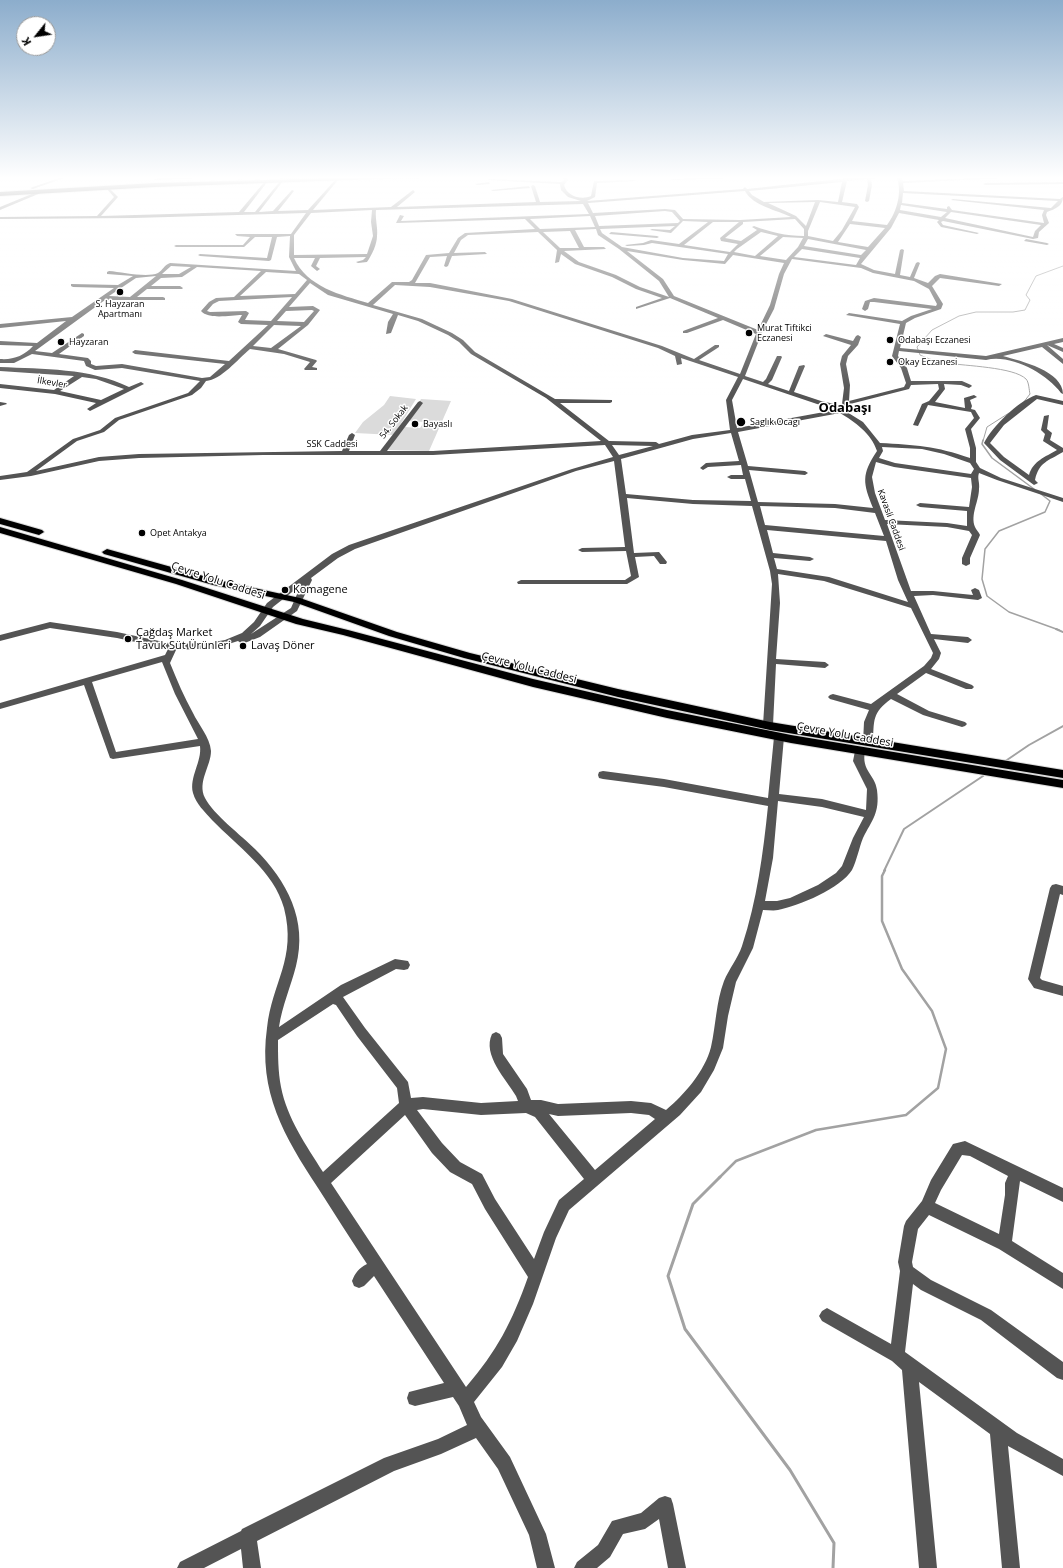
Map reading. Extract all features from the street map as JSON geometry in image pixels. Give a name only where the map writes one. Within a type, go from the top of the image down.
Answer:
[{"type":"highway","name":"Çevre Yolu Caddesi","points":[[0,521],[216,583],[297,600],[393,634],[468,656],[618,693],[768,725],[868,742],[945,760],[1014,772],[1063,784]]},
{"type":"highway","name":"Çevre Yolu Caddesi","points":[[0,530],[179,582],[284,616],[532,683],[667,714],[860,751],[945,760]]},
{"type":"highway","name":"Çevre Yolu Caddesi","points":[[1014,772],[1063,774]]},
{"type":"street","points":[[200,254],[271,260],[273,249]]},
{"type":"street","points":[[291,249],[292,262],[300,273],[330,294],[420,320],[450,334],[461,341],[473,353],[494,367],[526,383],[554,401],[607,443],[617,458],[624,496],[630,552],[635,578],[627,582],[521,582]]},
{"type":"street","points":[[358,262],[366,261],[371,249]]},
{"type":"street","points":[[446,266],[454,249]]},
{"type":"street","points":[[559,250],[578,249]]},
{"type":"street","points":[[622,249],[661,280],[669,297]]},
{"type":"street","points":[[630,249],[673,257],[722,263],[726,261],[734,249]]},
{"type":"street","points":[[646,249],[648,253]]},
{"type":"street","points":[[673,257],[677,249]]},
{"type":"street","points":[[707,249],[756,257],[861,267],[897,276],[928,286],[940,304],[938,308]]},
{"type":"street","points":[[756,257],[765,249]]},
{"type":"street","points":[[768,725],[776,603],[774,571],[743,466],[734,431],[729,400],[742,376],[758,339],[759,333],[773,306],[779,282],[790,260],[799,249]]},
{"type":"street","points":[[814,249],[863,257]]},
{"type":"street","points":[[861,267],[858,264],[868,249]]},
{"type":"street","points":[[557,262],[559,250]]},
{"type":"street","points":[[559,250],[577,263],[614,276],[638,288],[697,307],[759,333]]},
{"type":"street","points":[[897,276],[899,272],[902,250]]},
{"type":"street","points":[[411,283],[414,281],[428,256],[485,253]]},
{"type":"street","points":[[291,257],[339,255],[369,256]]},
{"type":"street","points":[[317,269],[313,266],[318,257]]},
{"type":"street","points":[[911,280],[918,263]]},
{"type":"street","points":[[131,299],[163,272],[166,266],[170,264],[300,273]]},
{"type":"street","points":[[109,273],[180,276],[196,266]]},
{"type":"street","points":[[236,297],[265,270]]},
{"type":"street","points":[[0,361],[12,362],[31,352],[73,319],[138,275]]},
{"type":"street","points":[[928,286],[940,276],[999,284]]},
{"type":"street","points":[[31,352],[86,359],[88,361],[88,365],[95,368],[122,366],[204,380],[212,380],[232,363],[274,322],[310,280]]},
{"type":"street","points":[[369,305],[394,283],[411,283],[510,300],[660,347],[839,409],[860,423],[878,446],[932,448],[973,462]]},
{"type":"street","points":[[73,285],[119,287]]},
{"type":"street","points":[[146,287],[180,288]]},
{"type":"street","points":[[298,295],[215,299],[204,312],[210,314],[246,313],[241,322],[306,324]]},
{"type":"street","points":[[638,308],[669,297]]},
{"type":"street","points":[[104,298],[163,299]]},
{"type":"street","points":[[865,309],[868,301],[874,300],[938,308]]},
{"type":"street","points":[[685,311],[697,307]]},
{"type":"street","points":[[273,350],[306,324],[317,310],[313,308],[286,309]]},
{"type":"street","points":[[0,706],[87,680],[171,652],[227,642],[245,635],[257,624],[265,610],[335,556],[352,547],[531,483],[692,437],[734,431],[839,409],[845,404],[907,388],[909,383],[904,368],[894,356],[903,323],[909,319],[938,308]]},
{"type":"street","points":[[388,332],[396,313]]},
{"type":"street","points":[[849,315],[903,323]]},
{"type":"street","points":[[685,332],[723,318]]},
{"type":"street","points":[[0,326],[73,319]]},
{"type":"street","points":[[53,355],[82,335]]},
{"type":"street","points":[[826,336],[851,342],[855,345]]},
{"type":"street","points":[[845,404],[847,387],[843,364],[851,348],[855,345],[858,337]]},
{"type":"street","points":[[896,349],[954,354],[980,358],[998,356],[1063,340]]},
{"type":"street","points":[[0,343],[38,345]]},
{"type":"street","points":[[1046,344],[1063,350]]},
{"type":"street","points":[[1046,344],[1063,362]]},
{"type":"street","points":[[696,360],[717,346]]},
{"type":"street","points":[[249,347],[273,350],[314,361],[307,368],[315,370]]},
{"type":"street","points":[[135,352],[232,363]]},
{"type":"street","points":[[678,354],[677,358],[679,364]]},
{"type":"street","points":[[998,356],[1031,366],[1044,372],[1059,385],[1063,392]]},
{"type":"street","points":[[764,384],[769,380],[779,357]]},
{"type":"street","points":[[791,392],[802,366]]},
{"type":"street","points":[[0,369],[38,371],[81,376],[116,383],[129,389]]},
{"type":"street","points":[[55,392],[81,376]]},
{"type":"street","points":[[23,475],[37,468],[75,440],[102,431],[117,419],[190,394],[199,387],[204,380]]},
{"type":"street","points":[[931,403],[942,389],[941,382]]},
{"type":"street","points":[[909,383],[962,383],[969,386]]},
{"type":"street","points":[[90,409],[101,402],[141,384]]},
{"type":"street","name":"İlkevler","points":[[0,386],[55,392],[101,402]]},
{"type":"street","points":[[1052,496],[1006,463],[987,443],[990,438],[1016,412],[1036,396],[1063,403]]},
{"type":"street","points":[[968,410],[969,406],[966,399],[974,397]]},
{"type":"street","points":[[554,401],[610,401]]},
{"type":"street","name":"54. Sokak","points":[[382,453],[420,403]]},
{"type":"street","points":[[916,425],[924,405],[931,403],[973,411],[977,418],[968,430],[973,448],[973,462],[978,469],[999,480],[1063,500]]},
{"type":"street","points":[[1030,480],[1034,468],[1062,450],[1046,441],[1049,434],[1044,430],[1047,416]]},
{"type":"street","points":[[345,454],[352,435]]},
{"type":"street","name":"SSK Caddesi","points":[[0,478],[23,475],[99,459],[139,456],[263,453],[345,454],[470,452],[607,443],[666,444]]},
{"type":"street","name":"Kavasli Caddesi","points":[[874,708],[926,670],[935,660],[937,653],[902,580],[889,539],[871,493],[868,477],[880,451],[878,446]]},
{"type":"street","points":[[876,459],[894,465],[949,472],[974,477]]},
{"type":"street","points":[[703,468],[706,465],[743,466],[805,473]]},
{"type":"street","points":[[971,529],[970,514],[976,496],[974,477],[978,469]]},
{"type":"street","points":[[731,477],[747,477]]},
{"type":"street","points":[[624,496],[693,502],[836,506],[877,511]]},
{"type":"street","points":[[920,505],[971,509]]},
{"type":"street","points":[[882,522],[947,525],[971,529],[975,532],[976,536],[966,558],[966,564]]},
{"type":"street","points":[[761,527],[889,539]]},
{"type":"street","points":[[582,550],[656,554],[663,562]]},
{"type":"street","points":[[770,555],[810,559]]},
{"type":"street","points":[[210,645],[239,642],[262,632],[294,609],[306,583],[317,570]]},
{"type":"street","points":[[774,571],[808,575],[893,602],[914,606]]},
{"type":"street","points":[[908,594],[933,593],[978,598],[974,590]]},
{"type":"street","points":[[0,638],[50,625],[117,634],[171,652]]},
{"type":"street","points":[[928,636],[968,640]]},
{"type":"street","points":[[171,652],[166,663],[175,686],[206,746],[204,763],[198,782],[197,791],[200,798],[209,810],[270,872],[289,906],[295,946],[274,1021],[271,1068],[273,1086],[285,1121],[298,1145],[461,1394],[478,1428],[504,1463],[537,1534],[546,1568]]},
{"type":"street","points":[[771,661],[825,665]]},
{"type":"street","points":[[926,670],[969,687]]},
{"type":"street","points":[[87,680],[113,756],[203,742]]},
{"type":"street","points":[[891,695],[926,713],[962,724]]},
{"type":"street","points":[[833,697],[874,708],[869,722],[868,742]]},
{"type":"street","points":[[415,1398],[461,1394],[489,1374],[512,1336],[555,1222],[564,1205],[675,1111],[696,1088],[710,1066],[717,1048],[722,1016],[730,982],[746,948],[759,905],[768,858],[780,736]]},
{"type":"street","points":[[759,905],[776,906],[792,902],[822,888],[840,876],[847,868],[858,838],[871,815],[872,789],[858,761],[860,751]]},
{"type":"street","points":[[603,775],[773,800],[822,803],[871,815]]},
{"type":"street","points":[[1063,891],[1056,888],[1034,979],[1038,984],[1063,991]]},
{"type":"street","points":[[272,1037],[345,989],[395,964],[404,965]]},
{"type":"street","points":[[332,998],[340,1001],[361,1032],[403,1086],[406,1105],[437,1148],[455,1167],[477,1179],[490,1204],[535,1275]]},
{"type":"street","points":[[496,1038],[497,1055],[522,1093],[526,1107]]},
{"type":"street","points":[[322,1182],[406,1105],[423,1103],[481,1109],[541,1106],[558,1110],[631,1107],[651,1109],[666,1118]]},
{"type":"street","points":[[526,1107],[540,1113],[593,1179]]},
{"type":"street","points":[[928,1568],[904,1361],[907,1271],[905,1262],[912,1226],[927,1206],[936,1185],[958,1149],[965,1148],[973,1151],[1063,1195]]},
{"type":"street","points":[[1004,1244],[1012,1195],[1012,1183],[1017,1173]]},
{"type":"street","points":[[927,1206],[1004,1244],[1063,1282]]},
{"type":"street","points":[[359,1281],[366,1272],[377,1266]]},
{"type":"street","points":[[907,1271],[926,1285],[986,1316],[1063,1372]]},
{"type":"street","points":[[827,1316],[904,1361],[1011,1439],[1063,1468]]},
{"type":"street","points":[[186,1568],[248,1535],[390,1464],[441,1446],[478,1428]]},
{"type":"street","points":[[998,1429],[1011,1568]]},
{"type":"street","points":[[583,1568],[604,1551],[618,1527],[646,1520],[665,1504],[677,1568]]},
{"type":"street","points":[[248,1535],[252,1568]]},
{"type":"shaded area","points":[[390,396],[416,399],[394,435],[355,433],[363,422],[384,405]]},
{"type":"shaded area","points":[[421,399],[451,401],[429,451],[388,450],[405,427],[420,428],[424,422],[409,421]]},
{"type":"waterway","points":[[1023,403],[1030,394],[1027,380],[1020,375],[1000,369],[943,363],[920,355],[917,347],[932,330],[959,316],[976,312],[1013,312],[1025,310],[1030,300],[1026,295],[1036,276],[1063,266]]},
{"type":"waterway","points":[[983,441],[987,427],[1009,413]]},
{"type":"waterway","points":[[983,440],[982,444],[992,458],[1034,489]]},
{"type":"waterway","points":[[1041,494],[1050,501],[1045,512],[999,531],[985,549],[982,579],[987,596],[1009,612],[1059,630]]},
{"type":"waterway","points":[[1056,629],[1063,632]]},
{"type":"waterway","points":[[1004,762],[1029,745],[1063,726]]},
{"type":"waterway","points":[[884,871],[904,829],[986,774]]},
{"type":"waterway","points":[[833,1568],[834,1543],[790,1470],[685,1329],[668,1276],[693,1204],[736,1161],[816,1130],[906,1115],[938,1088],[946,1049],[932,1011],[902,969],[882,921],[882,876],[885,870]]},
{"type":"place","name":"S. Hayzaran Apartmanı","points":[[120,292]]},
{"type":"place","name":"Murat Tiftikci Eczanesi","points":[[749,333]]},
{"type":"place","name":"Odabaşı Eczanesi","points":[[890,340]]},
{"type":"place","name":"Hayzaran","points":[[61,342]]},
{"type":"place","name":"Okay Eczanesi","points":[[890,362]]},
{"type":"place","name":"Saglık Ocagı","points":[[741,422]]},
{"type":"place","name":"Bayaslı","points":[[415,424]]},
{"type":"place","name":"Opet Antakya","points":[[142,533]]},
{"type":"place","name":"Komagene","points":[[285,590]]},
{"type":"place","name":"Çağdaş Market Tavuk Süt Ürünleri","points":[[128,639]]},
{"type":"place","name":"Lavaş Döner","points":[[243,646]]},
{"type":"district","name":"Odabaşı","points":[[845,408]]}]
